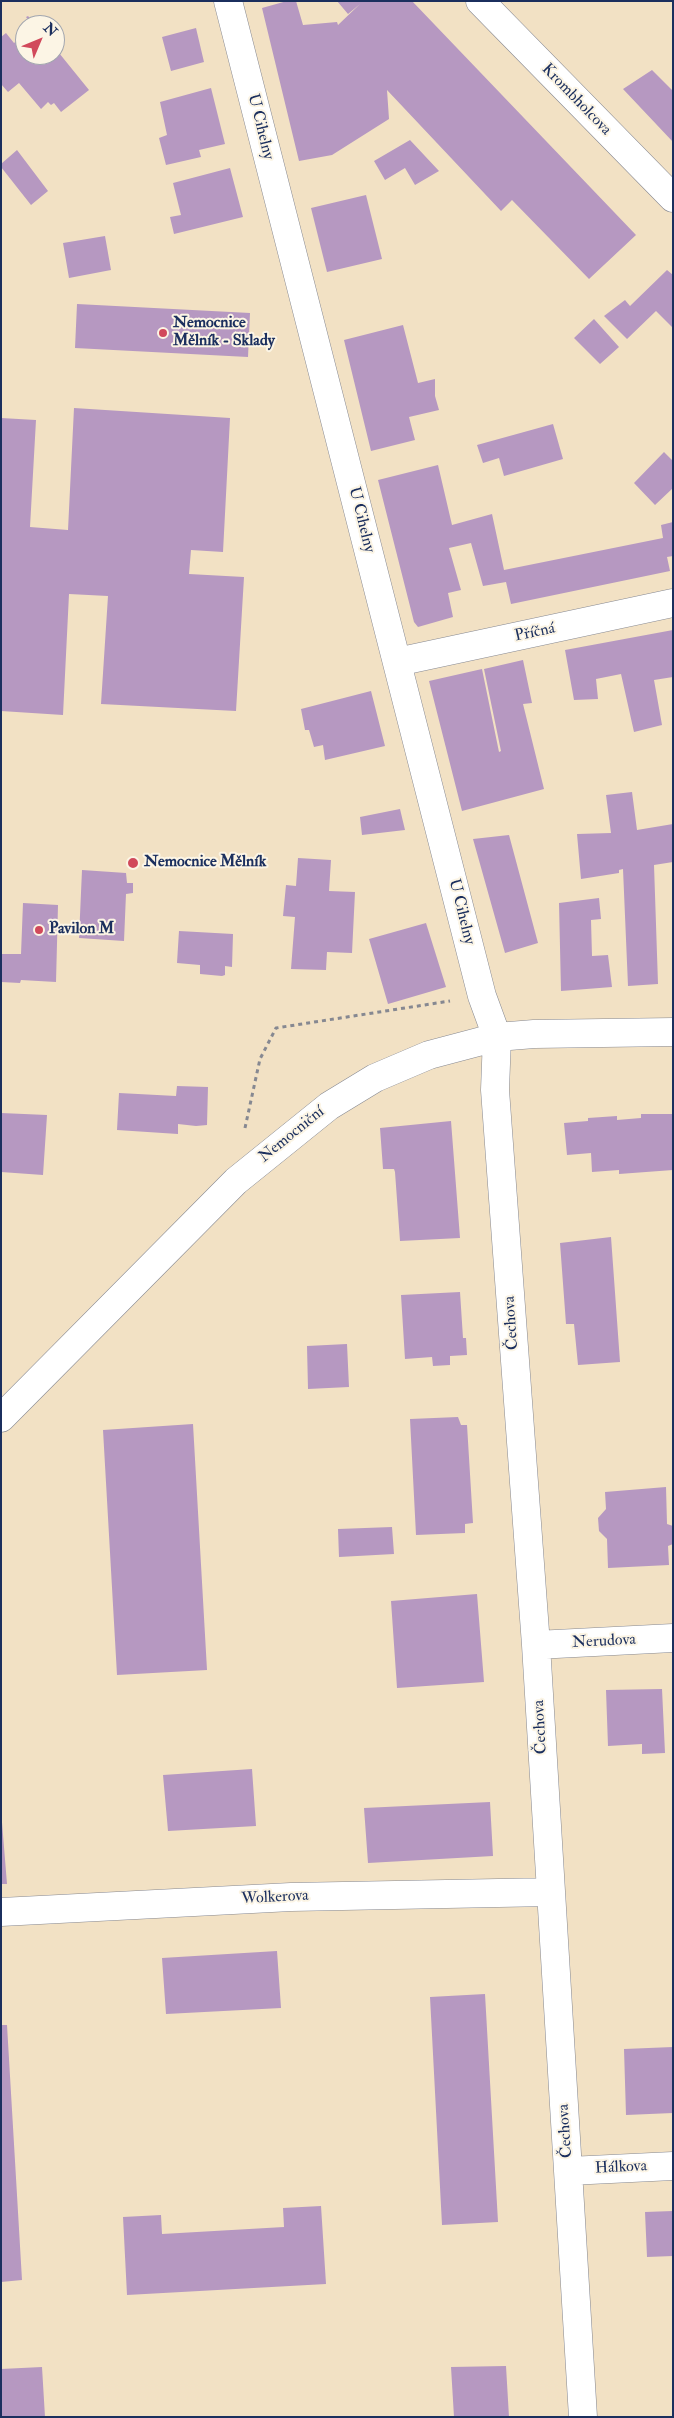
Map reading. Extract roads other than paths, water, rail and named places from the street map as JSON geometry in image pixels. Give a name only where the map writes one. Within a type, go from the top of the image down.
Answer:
[{"type":"street","name":"U Cihelny","points":[[228,1],[482,996],[497,1037]]},
{"type":"street","name":"Krombholcova","points":[[480,1],[673,198]]},
{"type":"street","name":"Příčná","points":[[397,662],[673,603]]},
{"type":"street","name":"Nemocniční","points":[[1,1418],[236,1181],[329,1106],[375,1078],[429,1055],[497,1037],[534,1034],[673,1032]]},
{"type":"street","name":"Čechova","points":[[497,1037],[495,1090],[536,1645],[583,2417]]},
{"type":"street","name":"Nerudova","points":[[536,1645],[673,1638]]},
{"type":"street","name":"Wolkerova","points":[[1,1912],[291,1897],[550,1892]]},
{"type":"street","name":"Hálkova","points":[[569,2171],[673,2166]]},
{"type":"place","name":"Nemocnice Mělník - Sklady","points":[[163,333]]},
{"type":"place","name":"Nemocnice Mělník","points":[[133,863]]},
{"type":"place","name":"Pavilon M","points":[[39,930]]}]
